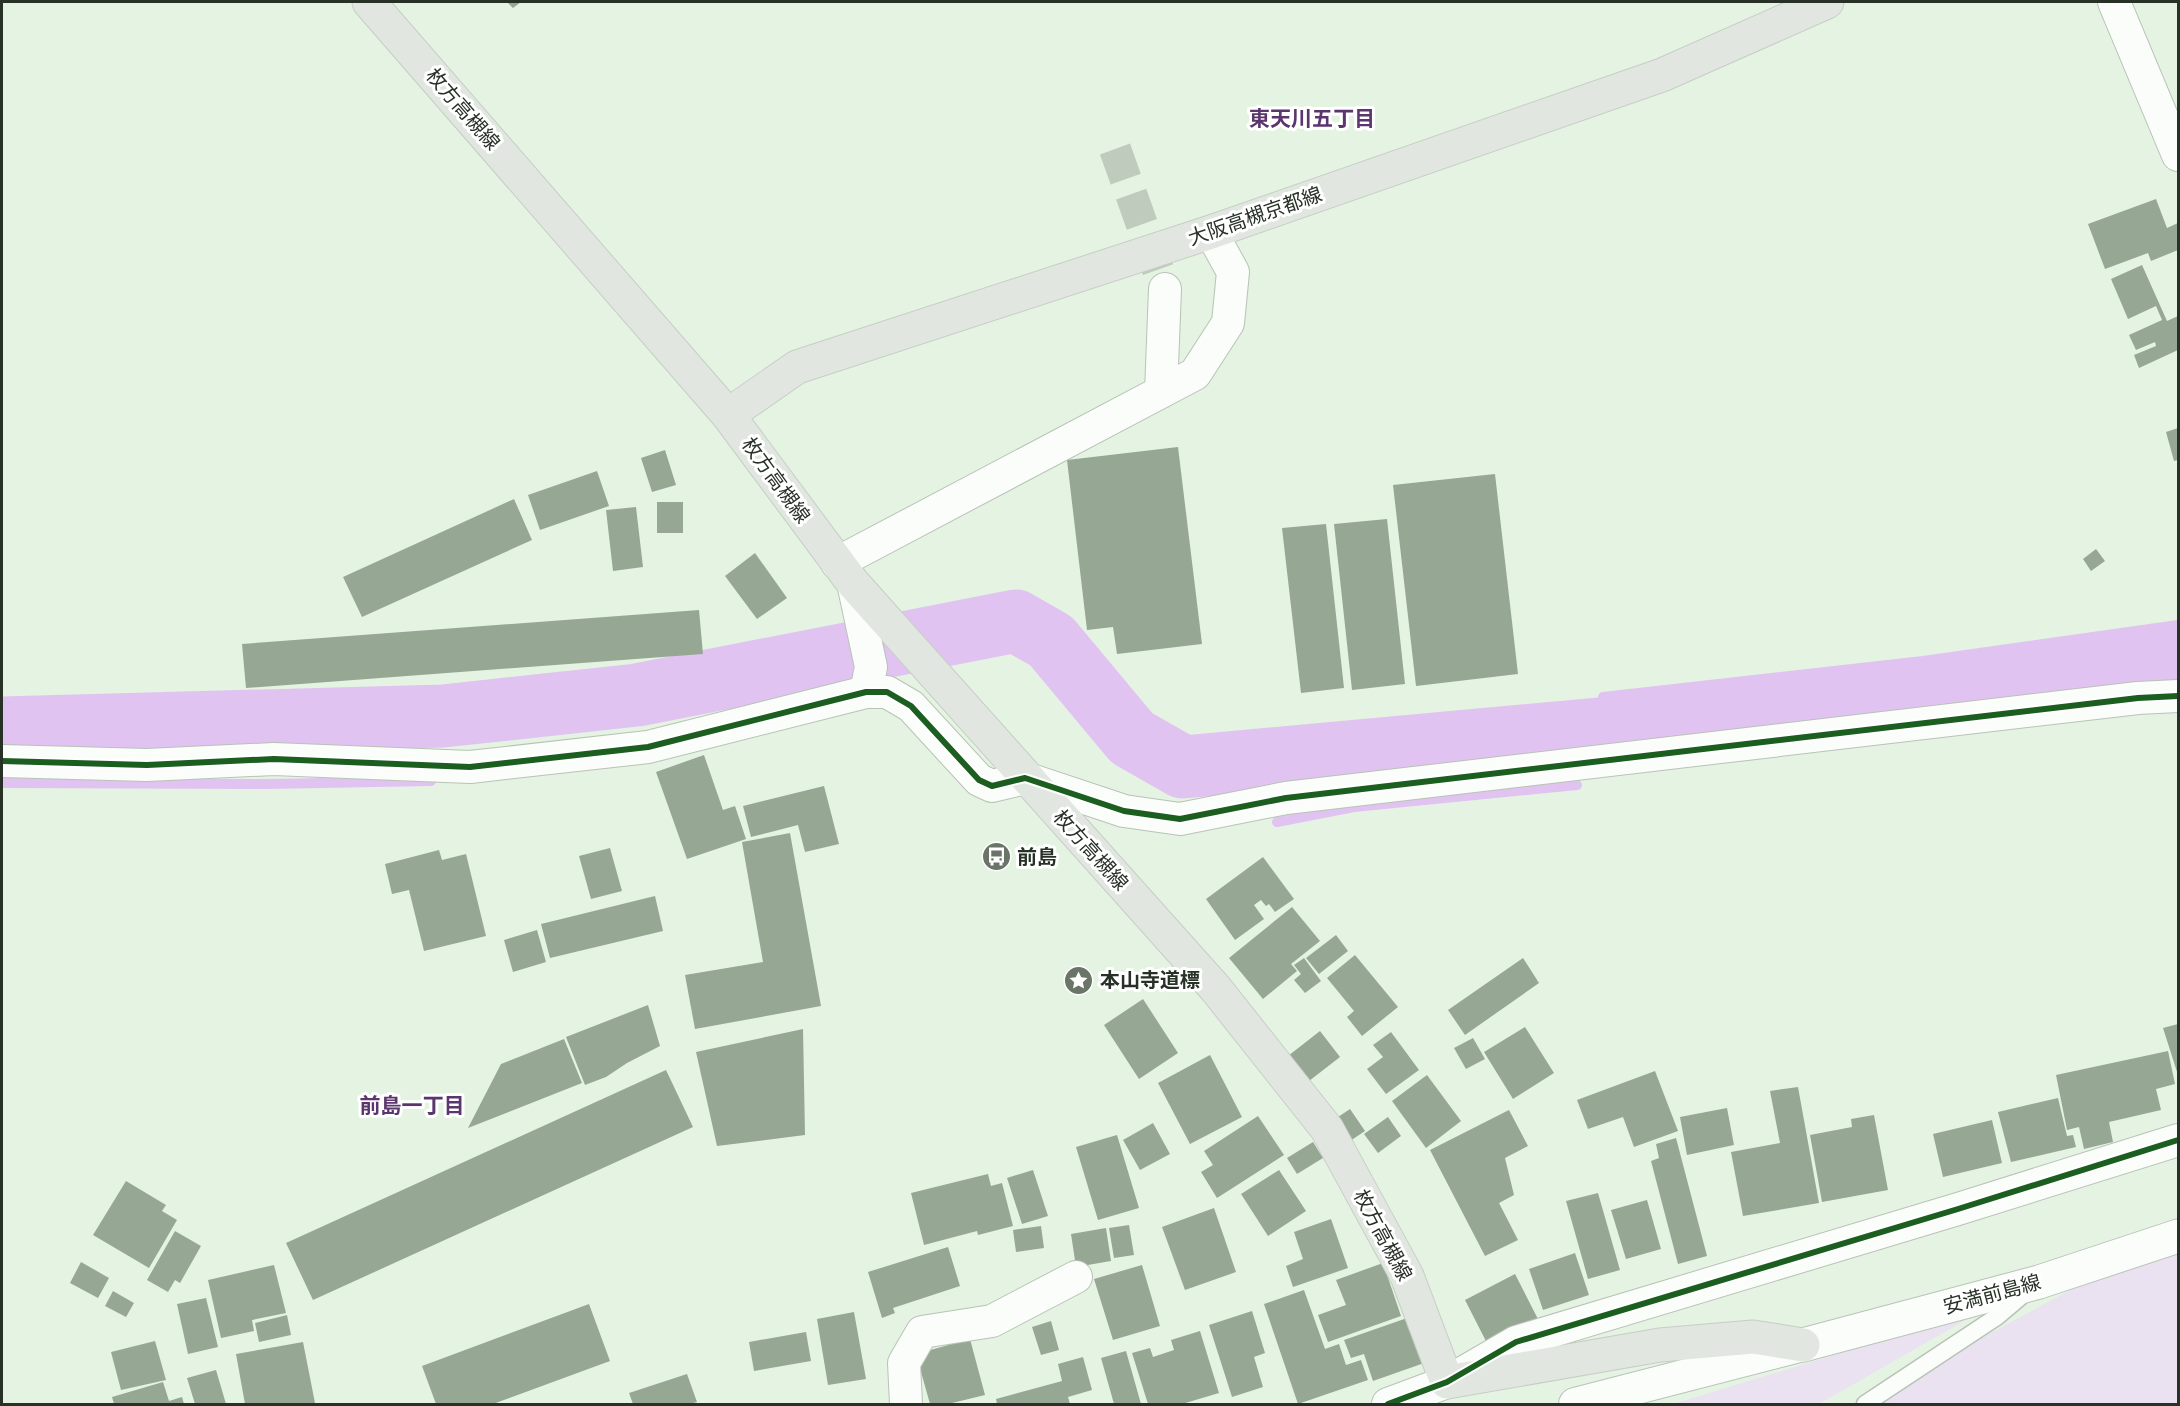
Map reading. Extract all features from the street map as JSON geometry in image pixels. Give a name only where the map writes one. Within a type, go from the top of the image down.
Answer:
[{"type":"main road","name":"枚方高槻線","points":[[369,2],[728,415],[845,573],[1025,778],[1216,989],[1327,1129],[1407,1276],[1447,1382]]},
{"type":"main road","name":"大阪高槻京都線","points":[[728,415],[797,367],[1211,232],[1662,75],[1827,2]]},
{"type":"main road","name":"大阪高槻京都線","points":[[1786,21],[1847,2]]},
{"type":"main road","name":"安満前島線","points":[[1803,1345],[2039,1282],[2178,1236]]},
{"type":"main road","points":[[1447,1382],[1660,1345],[1753,1337],[1803,1345]]},
{"type":"street","points":[[2114,2],[2178,155]]},
{"type":"street","points":[[866,692],[871,667],[845,573],[1195,374],[1228,323],[1233,272],[1211,232]]},
{"type":"street","points":[[1161,392],[1166,289]]},
{"type":"street","points":[[2,761],[147,765],[274,759],[470,767],[648,747],[866,692],[887,692],[911,706],[979,780],[992,786],[1025,778],[1124,811],[1180,819],[1287,798],[2126,699],[2178,696]]},
{"type":"street","points":[[1388,1404],[1447,1382],[1516,1342],[1959,1209],[2178,1140]]},
{"type":"street","points":[[906,1404],[904,1363],[922,1332],[992,1321],[1076,1277]]},
{"type":"street","points":[[1575,1404],[1803,1345]]},
{"type":"lane","points":[[1865,1404],[1998,1316],[2039,1282]]},
{"type":"shaded area","points":[[2178,1252],[2178,1404],[1859,1404],[2089,1280]]},
{"type":"shaded area","points":[[1983,1310],[1819,1404],[1673,1404]]},
{"type":"building","points":[[507,2],[521,2],[513,8]]},
{"type":"building","points":[[2156,199],[2167,228],[2178,223],[2178,250],[2151,261],[2148,253],[2105,269],[2088,224]]},
{"type":"building","points":[[2142,265],[2167,321],[2178,316],[2178,350],[2139,368],[2134,355],[2156,346],[2155,342],[2136,350],[2129,335],[2162,320],[2156,306],[2128,319],[2111,279]]},
{"type":"building","points":[[2178,428],[2178,460],[2174,461],[2166,432]]},
{"type":"building","points":[[1178,447],[1202,644],[1117,654],[1113,627],[1087,630],[1067,460]]},
{"type":"building","points":[[665,450],[676,485],[652,492],[641,458]]},
{"type":"building","points":[[597,471],[609,506],[540,530],[528,495]]},
{"type":"building","points":[[1495,474],[1518,674],[1416,686],[1393,485]]},
{"type":"building","points":[[514,499],[532,540],[362,617],[343,577]]},
{"type":"building","points":[[657,502],[683,502],[683,533],[657,533]]},
{"type":"building","points":[[636,507],[643,567],[613,571],[606,510]]},
{"type":"building","points":[[1387,519],[1405,684],[1352,690],[1334,524]]},
{"type":"building","points":[[1326,524],[1344,688],[1301,693],[1282,528]]},
{"type":"building","points":[[2096,549],[2105,561],[2091,571],[2083,559]]},
{"type":"building","points":[[755,553],[787,598],[757,619],[725,576]]},
{"type":"building","points":[[699,610],[703,654],[246,688],[242,644]]},
{"type":"building","points":[[704,755],[723,810],[735,806],[746,839],[687,859],[656,772]]},
{"type":"building","points":[[824,786],[839,844],[805,852],[798,825],[751,837],[743,806]]},
{"type":"building","points":[[790,833],[821,1006],[695,1029],[685,975],[763,962],[742,842]]},
{"type":"building","points":[[610,848],[622,891],[591,899],[579,856]]},
{"type":"building","points":[[439,850],[442,860],[466,854],[486,936],[424,951],[409,890],[392,894],[385,864]]},
{"type":"building","points":[[1263,857],[1294,899],[1275,912],[1269,904],[1266,906],[1261,900],[1254,905],[1264,919],[1235,940],[1206,899]]},
{"type":"building","points":[[655,896],[663,931],[550,958],[541,924]]},
{"type":"building","points":[[1292,907],[1320,941],[1291,964],[1297,971],[1263,999],[1229,958]]},
{"type":"building","points":[[537,930],[546,962],[513,972],[504,940]]},
{"type":"building","points":[[1336,935],[1348,951],[1319,974],[1306,958]]},
{"type":"building","points":[[1355,955],[1398,1007],[1362,1036],[1347,1017],[1354,1011],[1327,978]]},
{"type":"building","points":[[1304,958],[1321,981],[1305,993],[1294,980],[1301,974],[1294,965]]},
{"type":"building","points":[[1523,958],[1539,983],[1465,1035],[1448,1010]]},
{"type":"building","points":[[1143,999],[1178,1053],[1139,1079],[1104,1025]]},
{"type":"building","points":[[648,1005],[660,1046],[606,1077],[585,1085],[566,1037]]},
{"type":"building","points":[[2178,1024],[2178,1075],[2163,1028]]},
{"type":"building","points":[[1525,1027],[1554,1073],[1513,1099],[1484,1052]]},
{"type":"building","points":[[803,1029],[805,1135],[717,1146],[696,1052]]},
{"type":"building","points":[[1320,1031],[1340,1057],[1309,1081],[1288,1056]]},
{"type":"building","points":[[1391,1032],[1419,1070],[1386,1094],[1367,1069],[1383,1057],[1373,1045]]},
{"type":"building","points":[[1473,1038],[1485,1059],[1466,1069],[1454,1048]]},
{"type":"building","points":[[564,1039],[582,1083],[468,1128],[501,1064]]},
{"type":"building","points":[[2168,1051],[2175,1084],[2156,1089],[2161,1110],[2109,1122],[2113,1142],[2084,1149],[2079,1127],[2067,1130],[2056,1075]]},
{"type":"building","points":[[1210,1055],[1242,1117],[1190,1144],[1158,1083]]},
{"type":"building","points":[[666,1070],[693,1127],[313,1300],[286,1243]]},
{"type":"building","points":[[1655,1071],[1678,1131],[1634,1147],[1623,1117],[1588,1129],[1577,1100]]},
{"type":"building","points":[[1427,1075],[1461,1121],[1426,1148],[1392,1101]]},
{"type":"building","points":[[1798,1087],[1819,1203],[1743,1216],[1731,1152],[1780,1143],[1770,1091]]},
{"type":"building","points":[[2058,1098],[2067,1136],[2073,1135],[2076,1147],[2011,1162],[1998,1112]]},
{"type":"building","points":[[1727,1108],[1734,1145],[1687,1155],[1680,1117]]},
{"type":"building","points":[[1350,1109],[1365,1131],[1347,1143],[1332,1121]]},
{"type":"building","points":[[1509,1110],[1528,1146],[1505,1158],[1514,1195],[1499,1203],[1518,1240],[1485,1256],[1430,1150]]},
{"type":"building","points":[[1874,1115],[1888,1190],[1822,1202],[1810,1135],[1852,1127],[1851,1119]]},
{"type":"building","points":[[1258,1116],[1284,1155],[1217,1198],[1201,1172],[1213,1165],[1204,1151]]},
{"type":"building","points":[[1388,1117],[1401,1136],[1378,1153],[1364,1134]]},
{"type":"building","points":[[1992,1120],[2002,1163],[1943,1177],[1933,1134]]},
{"type":"building","points":[[1153,1123],[1170,1154],[1140,1170],[1123,1140]]},
{"type":"building","points":[[1117,1135],[1139,1208],[1098,1220],[1076,1147]]},
{"type":"building","points":[[1676,1138],[1707,1256],[1678,1264],[1651,1161],[1659,1158],[1656,1144]]},
{"type":"building","points":[[1313,1142],[1323,1158],[1297,1174],[1287,1158]]},
{"type":"building","points":[[1033,1170],[1048,1216],[1022,1224],[1007,1178]]},
{"type":"building","points":[[1279,1170],[1306,1211],[1268,1236],[1241,1194]]},
{"type":"building","points":[[988,1174],[991,1186],[1002,1183],[1013,1226],[978,1235],[977,1231],[924,1245],[911,1193]]},
{"type":"building","points":[[126,1181],[166,1205],[162,1211],[177,1220],[149,1268],[93,1235]]},
{"type":"building","points":[[1598,1193],[1620,1270],[1588,1279],[1566,1201]]},
{"type":"building","points":[[1647,1200],[1661,1249],[1626,1259],[1611,1210]]},
{"type":"building","points":[[1214,1208],[1236,1272],[1185,1290],[1162,1227]]},
{"type":"building","points":[[1331,1219],[1348,1268],[1293,1287],[1286,1266],[1303,1259],[1294,1232]]},
{"type":"building","points":[[1129,1225],[1134,1255],[1114,1258],[1109,1228]]},
{"type":"building","points":[[1041,1226],[1044,1248],[1016,1252],[1013,1230]]},
{"type":"building","points":[[1106,1228],[1111,1261],[1076,1267],[1071,1234]]},
{"type":"building","points":[[175,1231],[201,1246],[180,1283],[175,1280],[168,1292],[147,1280]]},
{"type":"building","points":[[948,1247],[960,1286],[893,1308],[895,1313],[882,1318],[868,1272]]},
{"type":"building","points":[[1575,1253],[1589,1295],[1543,1310],[1529,1269]]},
{"type":"building","points":[[81,1262],[109,1278],[98,1298],[70,1283]]},
{"type":"building","points":[[1383,1263],[1401,1316],[1328,1342],[1318,1315],[1346,1305],[1336,1280]]},
{"type":"building","points":[[274,1265],[286,1313],[252,1320],[254,1331],[221,1338],[208,1280]]},
{"type":"building","points":[[1142,1265],[1160,1326],[1113,1340],[1094,1279]]},
{"type":"building","points":[[1515,1274],[1540,1323],[1490,1349],[1465,1300]]},
{"type":"building","points":[[1304,1290],[1325,1349],[1339,1344],[1346,1365],[1361,1360],[1368,1380],[1298,1404],[1264,1304]]},
{"type":"building","points":[[113,1291],[134,1303],[126,1317],[105,1306]]},
{"type":"building","points":[[206,1298],[218,1347],[188,1354],[177,1304]]},
{"type":"building","points":[[589,1304],[610,1361],[493,1404],[436,1404],[422,1366]]},
{"type":"building","points":[[1252,1311],[1265,1353],[1254,1357],[1263,1387],[1232,1397],[1209,1325]]},
{"type":"building","points":[[854,1312],[866,1379],[828,1385],[817,1319]]},
{"type":"building","points":[[287,1315],[291,1335],[259,1342],[255,1323]]},
{"type":"building","points":[[1410,1317],[1427,1362],[1373,1381],[1364,1354],[1351,1358],[1344,1340]]},
{"type":"building","points":[[1051,1321],[1059,1350],[1041,1355],[1032,1327]]},
{"type":"building","points":[[1200,1331],[1219,1393],[1182,1404],[1148,1404],[1132,1353],[1150,1348],[1153,1357],[1174,1350],[1171,1340]]},
{"type":"building","points":[[806,1332],[811,1361],[754,1371],[749,1342]]},
{"type":"building","points":[[970,1339],[985,1395],[948,1404],[930,1404],[916,1354]]},
{"type":"building","points":[[155,1341],[166,1380],[121,1390],[111,1352]]},
{"type":"building","points":[[303,1342],[315,1403],[245,1404],[236,1354]]},
{"type":"building","points":[[1126,1351],[1141,1404],[1114,1404],[1101,1358]]},
{"type":"building","points":[[1083,1357],[1092,1390],[1068,1397],[1070,1404],[997,1404],[996,1399],[1062,1381],[1058,1364]]},
{"type":"building","points":[[216,1370],[226,1404],[195,1404],[187,1378]]},
{"type":"building","points":[[687,1374],[697,1402],[633,1404],[629,1393]]},
{"type":"building","points":[[163,1382],[169,1401],[182,1397],[184,1404],[114,1404],[112,1397]]},
{"type":"waterway","points":[[2,728],[443,716],[637,695],[1016,621],[1051,641],[1132,738],[1183,767],[1687,721],[1860,701],[2178,657]]},
{"type":"waterway","points":[[1603,697],[1923,661],[2178,625]]},
{"type":"waterway","points":[[2,783],[268,784],[431,781]]},
{"type":"waterway","points":[[1277,822],[1354,807],[1577,785]]},
{"type":"tunnel","points":[[1115,149],[1165,289]]},
{"type":"cycle path","points":[[2,761],[147,765],[274,759],[470,767],[648,747],[866,692],[887,692],[911,706],[979,780],[992,786],[1025,778],[1124,811],[1180,819],[1286,798],[2138,698],[2178,696]]},
{"type":"cycle path","points":[[1388,1404],[1447,1382],[1516,1342],[2178,1140]]},
{"type":"place","name":"前島","points":[[996,857]]},
{"type":"place","name":"本山寺道標","points":[[1079,980]]},
{"type":"district","name":"東天川五丁目","points":[[1312,119]]},
{"type":"district","name":"前島一丁目","points":[[412,1106]]}]
